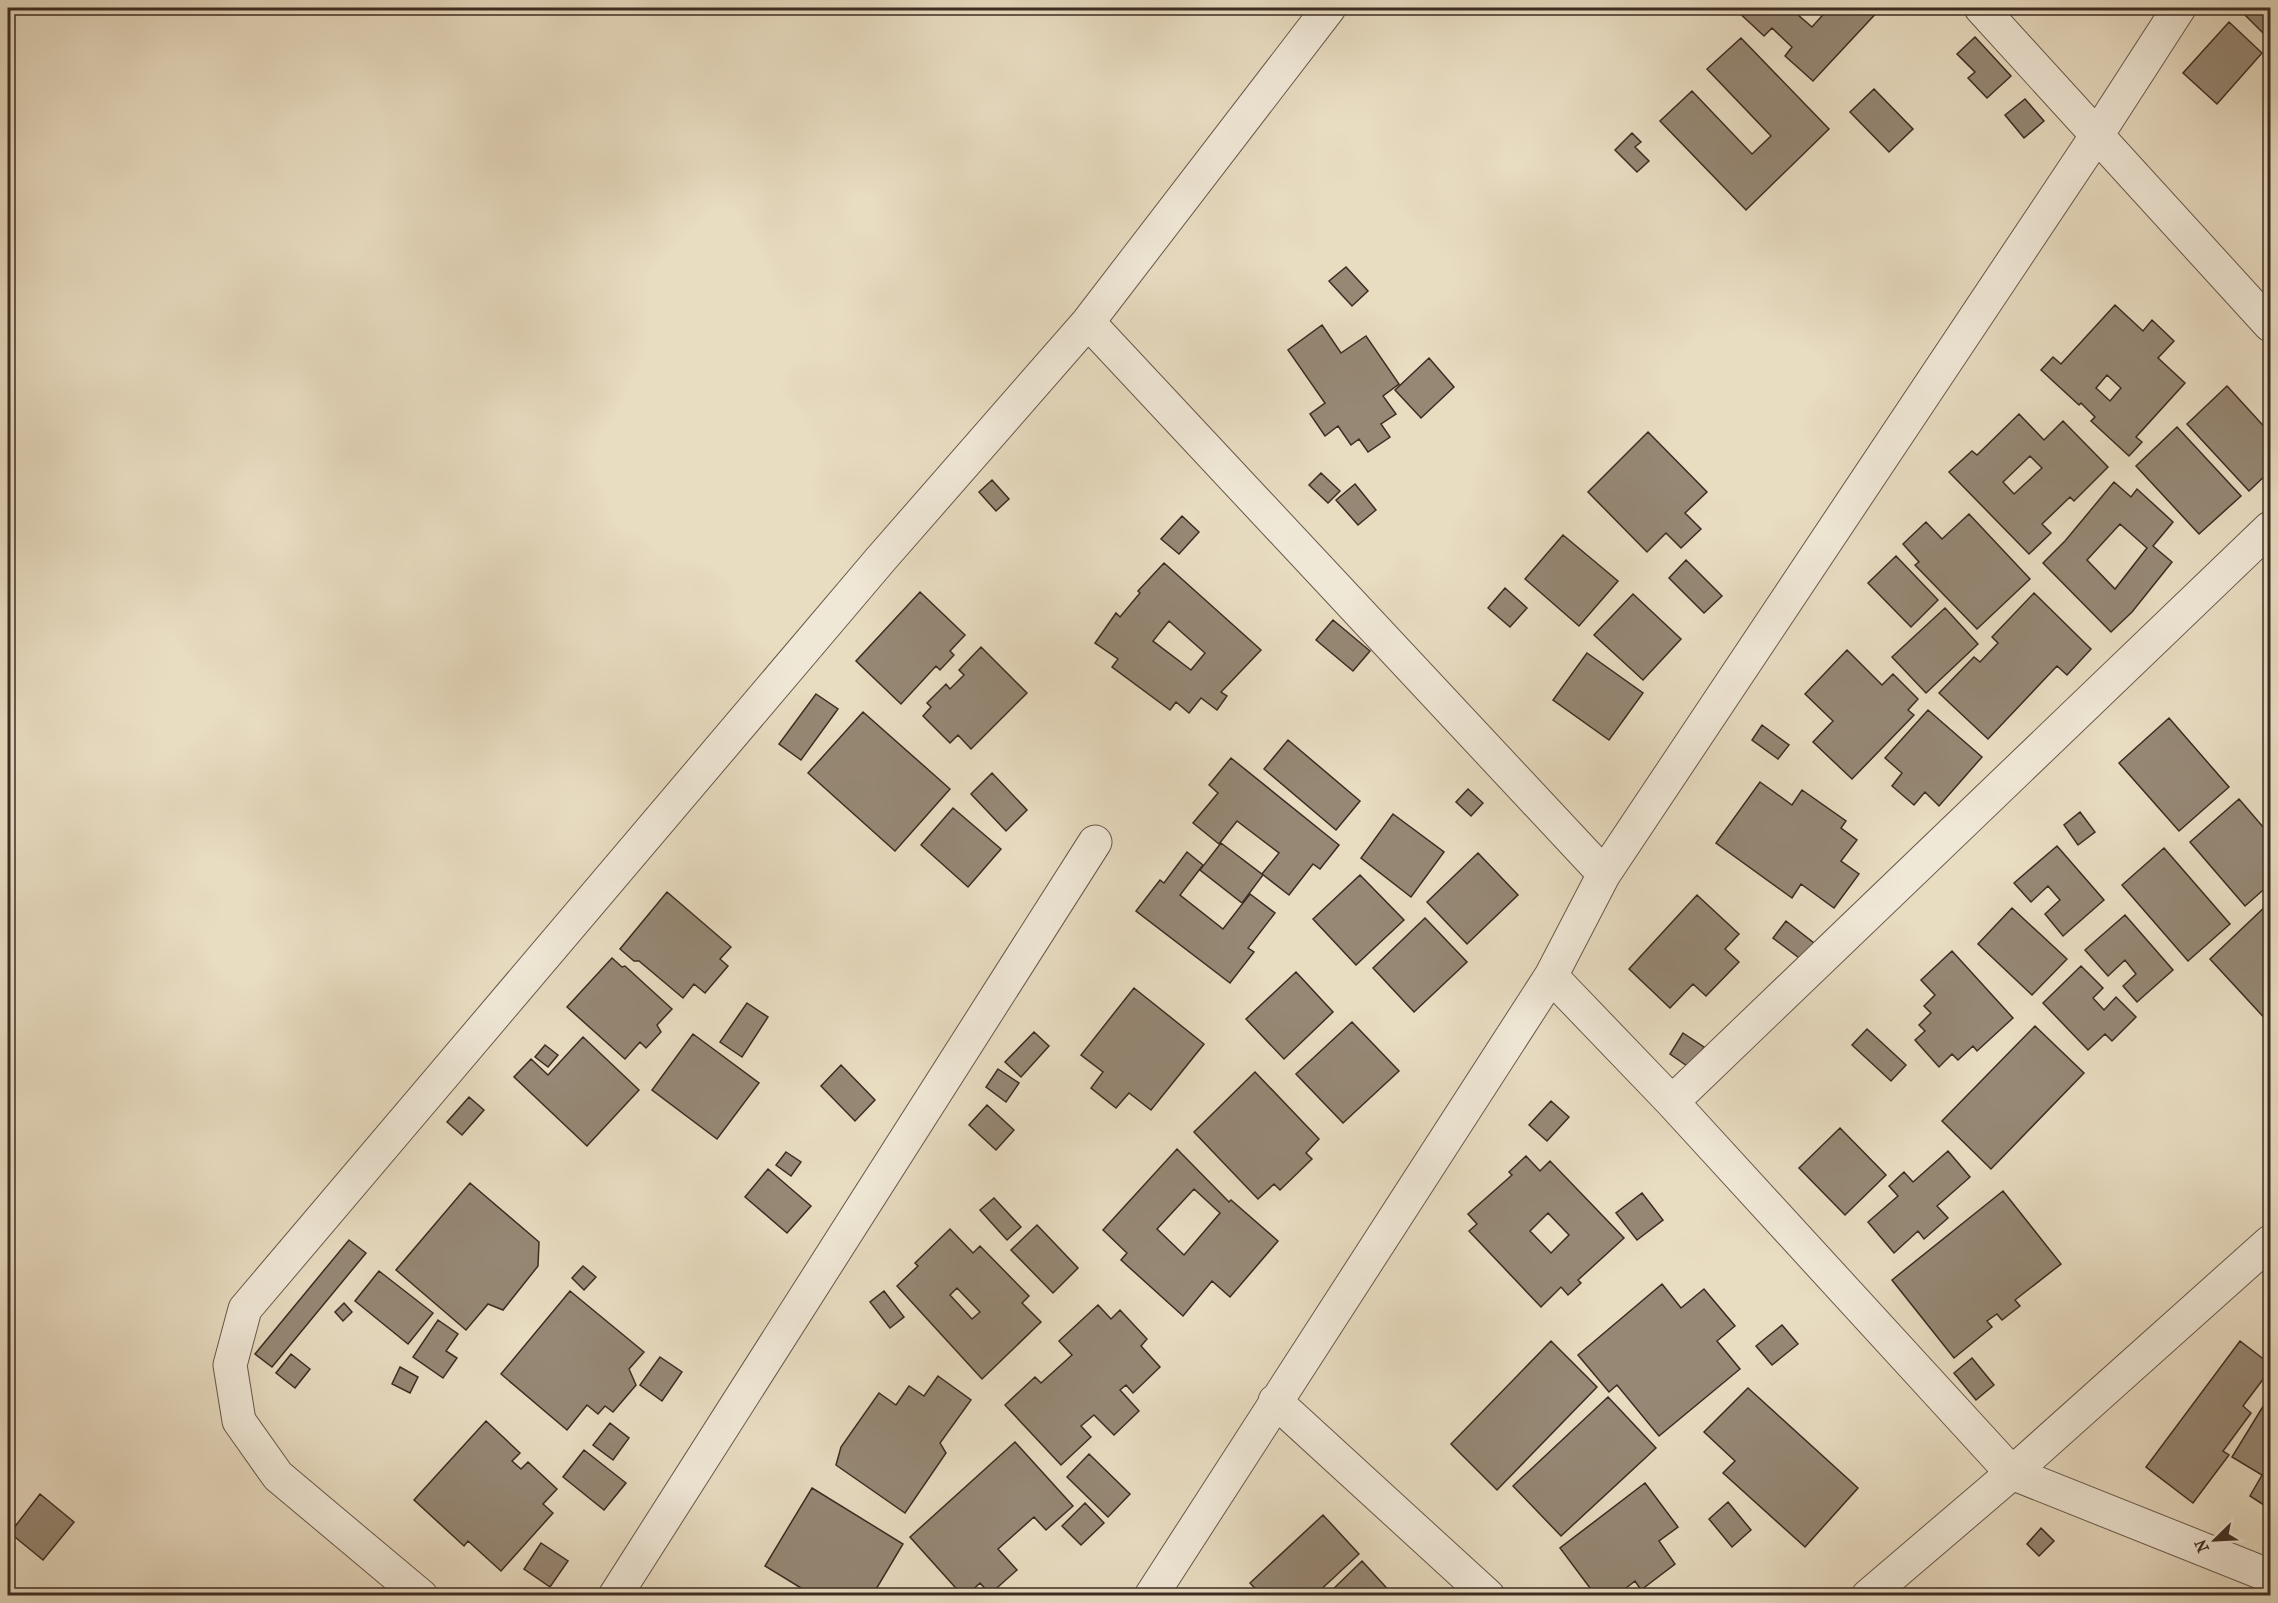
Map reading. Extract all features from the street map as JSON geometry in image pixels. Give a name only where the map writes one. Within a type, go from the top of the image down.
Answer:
[{"type":"street","points":[[422,1596],[278,1476],[239,1421],[230,1365],[245,1309],[880,560],[1088,322],[1329,8]]},
{"type":"street","points":[[1981,8],[2271,325]]},
{"type":"street","points":[[1151,1596],[1551,976],[1604,874],[2097,135],[2179,8]]},
{"type":"street","points":[[1088,322],[1604,874]]},
{"type":"street","points":[[1672,1102],[2271,528]]},
{"type":"street","points":[[615,1596],[1095,842]]},
{"type":"street","points":[[1551,976],[1672,1102],[2012,1473],[2271,1576]]},
{"type":"street","points":[[1868,1596],[2012,1473],[2271,1242]]},
{"type":"street","points":[[1275,1401],[1488,1596]]},
{"type":"building","points":[[1734,8],[1790,8],[1812,27],[1829,8],[1881,8],[1813,81],[1785,56],[1792,47],[1772,28],[1764,36]]},
{"type":"building","points":[[2238,8],[2270,8],[2270,40]]},
{"type":"building","points":[[2229,22],[2262,53],[2217,104],[2183,73]]},
{"type":"building","points":[[1975,37],[2011,76],[1987,98],[1968,78],[1975,72],[1957,54]]},
{"type":"building","points":[[1741,38],[1829,129],[1746,210],[1660,121],[1692,91],[1752,154],[1771,136],[1707,69]]},
{"type":"building","points":[[1874,89],[1913,129],[1889,152],[1850,112]]},
{"type":"building","points":[[2025,99],[2044,121],[2024,138],[2005,115]]},
{"type":"building","points":[[1632,133],[1641,142],[1635,147],[1649,161],[1637,172],[1615,150]]},
{"type":"building","points":[[1346,267],[1368,291],[1352,306],[1329,281]]},
{"type":"building","points":[[2115,305],[2143,331],[2152,320],[2174,341],[2158,358],[2185,383],[2136,437],[2142,442],[2129,456],[2091,421],[2095,417],[2081,403],[2079,405],[2041,370],[2053,357],[2061,364]],"holes":[[[2107,375],[2121,388],[2110,401],[2096,388]]]},
{"type":"building","points":[[1322,325],[1341,353],[1366,336],[1399,384],[1383,396],[1396,414],[1381,424],[1390,437],[1368,452],[1359,439],[1351,445],[1338,426],[1325,436],[1310,414],[1325,403],[1288,350]]},
{"type":"building","points":[[1429,358],[1454,387],[1421,418],[1395,390]]},
{"type":"building","points":[[2227,386],[2270,433],[2270,471],[2249,491],[2187,424]]},
{"type":"building","points":[[2019,414],[2044,440],[2063,421],[2108,467],[2074,501],[2070,497],[2042,524],[2051,533],[2029,554],[1949,472],[1972,451],[1977,455]],"holes":[[[2030,456],[2042,468],[2014,494],[2003,482]]]},
{"type":"building","points":[[2177,427],[2241,496],[2199,534],[2136,466]]},
{"type":"building","points":[[1648,432],[1707,492],[1685,513],[1701,529],[1681,548],[1666,533],[1647,552],[1588,492]]},
{"type":"building","points":[[1321,473],[1340,491],[1328,503],[1309,485]]},
{"type":"building","points":[[992,480],[1009,499],[996,511],[979,492]]},
{"type":"building","points":[[2114,482],[2131,497],[2137,489],[2173,522],[2153,546],[2172,562],[2132,612],[2111,632],[2043,563],[2065,541]],"holes":[[[2120,524],[2147,548],[2115,589],[2087,560]]]},
{"type":"building","points":[[1355,484],[1376,510],[1358,525],[1336,500]]},
{"type":"building","points":[[1969,514],[2030,579],[1977,629],[1915,565],[1919,562],[1903,544],[1926,522],[1942,539]]},
{"type":"building","points":[[1182,516],[1199,532],[1179,554],[1161,539]]},
{"type":"building","points":[[1563,535],[1618,581],[1579,626],[1525,579]]},
{"type":"building","points":[[1896,556],[1938,600],[1911,627],[1868,583]]},
{"type":"building","points":[[1686,560],[1722,596],[1704,613],[1669,578]]},
{"type":"building","points":[[1164,563],[1261,650],[1221,692],[1227,696],[1217,710],[1201,698],[1189,713],[1176,702],[1170,710],[1112,667],[1118,659],[1095,643],[1116,613],[1120,617],[1140,593],[1138,591]],"holes":[[[1169,621],[1205,653],[1191,670],[1153,641]]]},
{"type":"building","points":[[1505,588],[1527,608],[1510,627],[1488,608]]},
{"type":"building","points":[[920,592],[965,635],[950,651],[954,655],[940,670],[936,666],[901,704],[856,661]]},
{"type":"building","points":[[2034,593],[2091,649],[2067,675],[2057,666],[1988,739],[1939,693],[1974,657],[1980,662],[1998,643],[1992,637]]},
{"type":"building","points":[[1633,594],[1681,639],[1643,680],[1594,635]]},
{"type":"building","points":[[1945,608],[1978,644],[1926,693],[1892,657]]},
{"type":"building","points":[[1333,620],[1370,651],[1353,671],[1316,640]]},
{"type":"building","points":[[981,647],[1027,693],[971,749],[958,735],[950,743],[923,716],[931,707],[927,703],[946,684],[950,689],[964,675],[959,670]]},
{"type":"building","points":[[1847,650],[1882,685],[1893,674],[1918,699],[1908,710],[1914,715],[1852,779],[1813,742],[1833,721],[1805,694]]},
{"type":"building","points":[[1587,653],[1643,693],[1609,740],[1553,700]]},
{"type":"building","points":[[816,694],[838,709],[801,760],[779,744]]},
{"type":"building","points":[[1928,710],[1982,757],[1939,806],[1925,792],[1914,805],[1892,786],[1902,773],[1885,758]]},
{"type":"building","points":[[863,712],[950,789],[895,851],[808,773]]},
{"type":"building","points":[[2169,718],[2229,787],[2179,831],[2119,763]]},
{"type":"building","points":[[1762,725],[1789,745],[1778,759],[1752,740]]},
{"type":"building","points":[[1288,740],[1360,801],[1336,830],[1264,769]]},
{"type":"building","points":[[1231,758],[1339,845],[1320,869],[1313,864],[1289,895],[1262,874],[1279,853],[1237,821],[1219,844],[1193,823],[1218,793],[1209,785]]},
{"type":"building","points":[[992,773],[1027,810],[1006,831],[971,794]]},
{"type":"building","points":[[1760,782],[1792,805],[1802,790],[1846,821],[1841,828],[1857,840],[1841,861],[1859,874],[1834,908],[1801,884],[1792,898],[1716,843]]},
{"type":"building","points":[[1468,789],[1483,803],[1471,816],[1456,802]]},
{"type":"building","points":[[2239,799],[2270,835],[2270,884],[2245,906],[2190,842]]},
{"type":"building","points":[[953,808],[1001,849],[968,887],[921,845]]},
{"type":"building","points":[[2080,812],[2095,832],[2078,845],[2064,825]]},
{"type":"building","points":[[1393,814],[1444,852],[1411,897],[1361,858]]},
{"type":"building","points":[[1221,843],[1263,875],[1242,903],[1200,870]]},
{"type":"building","points":[[2057,846],[2104,900],[2063,936],[2045,914],[2060,900],[2048,886],[2031,902],[2014,883]]},
{"type":"building","points":[[2164,848],[2230,924],[2188,961],[2122,885]]},
{"type":"building","points":[[1187,852],[1203,865],[1180,895],[1223,929],[1250,894],[1275,913],[1248,948],[1254,952],[1230,983],[1136,911],[1160,880],[1164,883]]},
{"type":"building","points":[[1478,853],[1518,895],[1467,944],[1427,902]]},
{"type":"building","points":[[1360,875],[1404,920],[1356,965],[1313,919]]},
{"type":"building","points":[[667,892],[731,947],[720,959],[728,966],[705,993],[694,984],[683,998],[639,961],[634,961],[620,949]]},
{"type":"building","points":[[1697,895],[1739,934],[1725,949],[1739,962],[1706,996],[1693,984],[1670,1008],[1629,969]]},
{"type":"building","points":[[2270,902],[2270,1024],[2210,959]]},
{"type":"building","points":[[2012,908],[2067,959],[2032,995],[1978,944]]},
{"type":"building","points":[[2125,915],[2173,970],[2137,1002],[2123,986],[2136,974],[2125,960],[2108,976],[2085,950]]},
{"type":"building","points":[[1425,918],[1467,962],[1414,1012],[1373,968]]},
{"type":"building","points":[[1786,921],[1819,947],[1807,964],[1773,938]]},
{"type":"building","points":[[1952,951],[2013,1018],[1977,1051],[1973,1046],[1958,1060],[1952,1054],[1939,1067],[1915,1040],[1925,1031],[1919,1025],[1931,1013],[1924,1006],[1935,995],[1921,980]]},
{"type":"building","points":[[612,958],[622,967],[625,966],[672,1009],[657,1025],[661,1032],[646,1048],[640,1042],[625,1059],[567,1007]]},
{"type":"building","points":[[2081,966],[2103,988],[2093,998],[2104,1010],[2116,997],[2136,1017],[2112,1041],[2105,1034],[2088,1050],[2043,1003]]},
{"type":"building","points":[[1296,972],[1333,1012],[1284,1059],[1246,1019]]},
{"type":"building","points":[[1134,988],[1204,1044],[1151,1110],[1129,1093],[1116,1108],[1091,1088],[1103,1072],[1081,1055]]},
{"type":"building","points":[[747,1003],[768,1017],[742,1057],[720,1042]]},
{"type":"building","points":[[1352,1022],[1399,1071],[1343,1123],[1296,1074]]},
{"type":"building","points":[[2035,1026],[2084,1073],[1991,1169],[1942,1121]]},
{"type":"building","points":[[1867,1029],[1906,1065],[1891,1081],[1852,1045]]},
{"type":"building","points":[[1034,1032],[1049,1046],[1021,1077],[1005,1062]]},
{"type":"building","points":[[1683,1033],[1704,1047],[1690,1068],[1670,1054]]},
{"type":"building","points":[[693,1034],[759,1083],[717,1139],[652,1090]]},
{"type":"building","points":[[583,1037],[639,1090],[587,1146],[514,1077],[531,1059],[548,1075]]},
{"type":"building","points":[[545,1045],[558,1055],[548,1067],[535,1057]]},
{"type":"building","points":[[841,1065],[875,1100],[855,1121],[821,1086]]},
{"type":"building","points":[[998,1069],[1019,1083],[1006,1102],[986,1087]]},
{"type":"building","points":[[1255,1072],[1319,1139],[1306,1153],[1312,1159],[1280,1190],[1274,1184],[1258,1199],[1194,1132]]},
{"type":"building","points":[[469,1097],[484,1110],[462,1135],[447,1122]]},
{"type":"building","points":[[1551,1101],[1569,1117],[1547,1141],[1529,1125]]},
{"type":"building","points":[[987,1105],[1014,1130],[996,1150],[969,1125]]},
{"type":"building","points":[[1840,1128],[1886,1175],[1845,1215],[1799,1168]]},
{"type":"building","points":[[1177,1149],[1229,1202],[1231,1200],[1278,1241],[1230,1297],[1212,1281],[1183,1316],[1121,1260],[1127,1253],[1103,1230]],"holes":[[[1194,1189],[1220,1213],[1184,1255],[1157,1229]]]},
{"type":"building","points":[[1948,1151],[1970,1177],[1937,1206],[1948,1218],[1924,1239],[1918,1231],[1894,1253],[1868,1222],[1898,1196],[1889,1186],[1904,1172],[1913,1182]]},
{"type":"building","points":[[786,1152],[801,1162],[791,1176],[776,1165]]},
{"type":"building","points":[[1526,1156],[1540,1171],[1550,1161],[1624,1238],[1578,1280],[1581,1283],[1568,1295],[1561,1287],[1541,1307],[1469,1231],[1477,1224],[1468,1214],[1512,1175],[1509,1172]],"holes":[[[1548,1213],[1569,1235],[1551,1253],[1530,1231]]]},
{"type":"building","points":[[768,1169],[811,1206],[787,1233],[745,1197]]},
{"type":"building","points":[[470,1183],[539,1242],[538,1266],[503,1310],[488,1304],[466,1330],[396,1270]]},
{"type":"building","points":[[2003,1191],[2061,1264],[2015,1300],[2020,1306],[2002,1320],[1997,1314],[1987,1321],[1992,1327],[1954,1358],[1892,1280]]},
{"type":"building","points":[[1642,1193],[1663,1220],[1637,1240],[1616,1213]]},
{"type":"building","points":[[994,1198],[1021,1227],[1007,1240],[980,1210]]},
{"type":"building","points":[[1037,1225],[1078,1268],[1053,1293],[1011,1250]]},
{"type":"building","points":[[950,1229],[973,1253],[980,1246],[1029,1296],[1022,1303],[1041,1322],[982,1379],[897,1286],[918,1266],[915,1263]],"holes":[[[957,1288],[980,1312],[972,1319],[950,1295]]]},
{"type":"building","points":[[349,1240],[366,1253],[272,1367],[255,1354]]},
{"type":"building","points":[[583,1266],[596,1277],[584,1290],[572,1278]]},
{"type":"building","points":[[379,1271],[433,1313],[408,1344],[355,1301]]},
{"type":"building","points":[[1662,1284],[1681,1308],[1704,1289],[1735,1326],[1717,1341],[1740,1369],[1659,1436],[1617,1385],[1609,1392],[1578,1355]]},
{"type":"building","points":[[570,1291],[644,1352],[629,1369],[636,1385],[613,1412],[605,1406],[598,1414],[587,1405],[567,1430],[501,1374]]},
{"type":"building","points":[[884,1291],[904,1317],[890,1328],[870,1302]]},
{"type":"building","points":[[344,1303],[352,1312],[343,1321],[335,1312]]},
{"type":"building","points":[[1098,1305],[1111,1319],[1120,1310],[1147,1339],[1141,1346],[1160,1367],[1133,1393],[1126,1385],[1120,1390],[1139,1411],[1114,1435],[1094,1415],[1081,1426],[1091,1437],[1061,1465],[1005,1405],[1035,1377],[1041,1383],[1072,1355],[1059,1341]]},
{"type":"building","points":[[438,1320],[458,1334],[446,1351],[457,1358],[443,1378],[413,1357]]},
{"type":"building","points":[[1782,1325],[1798,1344],[1772,1365],[1756,1346]]},
{"type":"building","points":[[1551,1341],[1597,1387],[1497,1490],[1451,1444]]},
{"type":"building","points":[[2240,1341],[2270,1364],[2270,1370],[2243,1406],[2251,1413],[2223,1451],[2229,1455],[2193,1503],[2146,1467]]},
{"type":"building","points":[[291,1354],[310,1369],[295,1388],[276,1373]]},
{"type":"building","points":[[660,1357],[682,1372],[662,1401],[640,1385]]},
{"type":"building","points":[[1972,1358],[1994,1385],[1976,1400],[1954,1373]]},
{"type":"building","points":[[400,1367],[418,1377],[410,1393],[392,1384]]},
{"type":"building","points":[[938,1376],[971,1400],[940,1443],[946,1453],[905,1513],[836,1465],[841,1447],[879,1393],[896,1405],[909,1386],[924,1396]]},
{"type":"building","points":[[1748,1388],[1858,1488],[1805,1547],[1723,1473],[1735,1461],[1704,1432]]},
{"type":"building","points":[[2270,1395],[2270,1509],[2250,1496],[2262,1475],[2232,1457]]},
{"type":"building","points":[[1608,1397],[1656,1448],[1561,1536],[1513,1486]]},
{"type":"building","points":[[486,1421],[520,1453],[512,1461],[521,1469],[528,1462],[557,1489],[543,1504],[553,1513],[501,1571],[468,1541],[464,1546],[414,1500]]},
{"type":"building","points":[[610,1423],[629,1438],[613,1460],[593,1445]]},
{"type":"building","points":[[1015,1442],[1073,1506],[1046,1530],[1034,1517],[998,1549],[1017,1570],[990,1594],[980,1583],[966,1596],[963,1596],[910,1537]]},
{"type":"building","points":[[584,1450],[626,1483],[604,1510],[563,1477]]},
{"type":"building","points":[[1089,1454],[1130,1494],[1108,1517],[1067,1477]]},
{"type":"building","points":[[1645,1483],[1678,1527],[1659,1541],[1675,1564],[1641,1590],[1635,1581],[1616,1596],[1596,1596],[1560,1548]]},
{"type":"building","points":[[812,1488],[903,1544],[872,1596],[814,1596],[765,1566]]},
{"type":"building","points":[[40,1494],[74,1522],[43,1560],[10,1533]]},
{"type":"building","points":[[1728,1502],[1751,1530],[1732,1547],[1709,1519]]},
{"type":"building","points":[[1085,1503],[1104,1523],[1081,1545],[1062,1526]]},
{"type":"building","points":[[1323,1515],[1359,1554],[1314,1596],[1262,1596],[1250,1583]]},
{"type":"building","points":[[2041,1528],[2054,1541],[2039,1556],[2027,1544]]},
{"type":"building","points":[[541,1543],[568,1561],[550,1587],[524,1569]]},
{"type":"building","points":[[1362,1561],[1394,1596],[1326,1596]]}]
